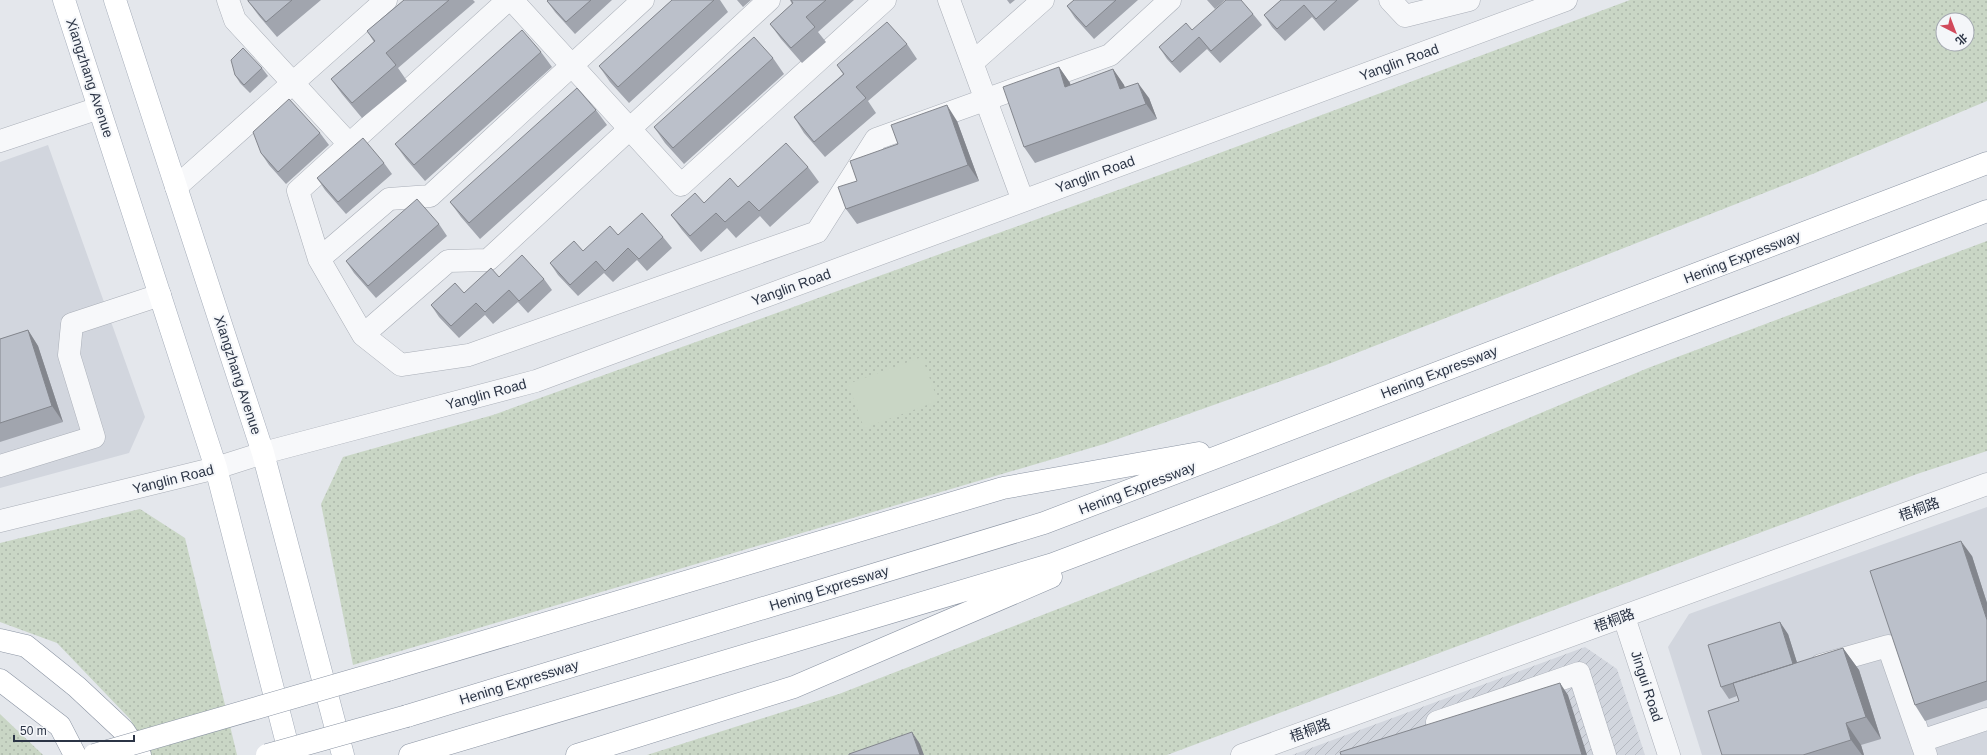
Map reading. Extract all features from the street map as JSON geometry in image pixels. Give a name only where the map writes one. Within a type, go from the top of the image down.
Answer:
[{"type":"main road","name":"Xiangzhang Avenue","points":[[64,0],[216,468],[290,755]]},
{"type":"main road","name":"Xiangzhang Avenue","points":[[115,0],[263,453],[343,755]]},
{"type":"main road","name":"Hening Expressway","points":[[267,755],[406,716],[1044,523],[1987,163]]},
{"type":"main road","points":[[411,754],[1053,564],[1987,211]]},
{"type":"main road","points":[[94,755],[388,670],[1004,488],[1251,444]]},
{"type":"main road","points":[[577,755],[794,687],[1261,486]]},
{"type":"main road","points":[[0,640],[26,646],[77,687],[124,731],[140,755]]},
{"type":"main road","points":[[0,680],[60,726],[75,755]]},
{"type":"street","points":[[176,187],[386,0]]},
{"type":"street","points":[[508,0],[298,191],[319,259],[363,335],[401,365],[469,355],[817,232],[876,139],[1110,55],[1170,0]]},
{"type":"street","points":[[512,0],[681,185],[885,0]]},
{"type":"street","points":[[319,259],[389,199],[430,196],[643,0]]},
{"type":"street","points":[[363,335],[448,261],[488,260],[769,0]]},
{"type":"street","points":[[949,0],[1023,201]]},
{"type":"street","points":[[972,63],[1044,0]]},
{"type":"street","points":[[1390,0],[1405,16],[1469,0]]},
{"type":"street","name":"Yanglin Road","points":[[0,521],[216,468],[263,453],[536,381],[1566,0]]},
{"type":"street","points":[[231,1],[235,20],[349,144]]},
{"type":"street","points":[[0,141],[99,108]]},
{"type":"street","points":[[0,466],[94,437],[69,355],[72,324],[160,295]]},
{"type":"street","name":"梧桐路","points":[[1242,755],[1987,484]]},
{"type":"street","name":"Jingui Road","points":[[1624,616],[1670,755]]},
{"type":"street","points":[[1821,665],[1888,646],[1923,748],[1987,719]]},
{"type":"street","points":[[1417,729],[1579,673],[1605,755]]},
{"type":"shaded area","points":[[48,145],[145,417],[129,453],[0,488],[0,162]]},
{"type":"shaded area","points":[[1987,507],[1987,755],[1702,755],[1668,647],[1689,614]]},
{"type":"shaded area","points":[[1585,647],[1617,669],[1645,755],[1292,755]]},
{"type":"green space","points":[[1630,0],[1987,0],[1987,101],[1815,173],[1326,365],[1104,444],[353,665],[321,504],[343,457],[493,415],[1190,164]]},
{"type":"green space","points":[[1987,241],[1987,451],[1917,474],[1167,755],[647,755],[839,694],[1274,525],[1648,368]]},
{"type":"green space","points":[[922,357],[938,401],[864,428],[848,384]]},
{"type":"green space","points":[[140,509],[185,538],[237,755],[151,755],[130,719],[57,643],[0,622],[0,543]]},
{"type":"green space","points":[[0,714],[41,753],[43,755],[0,755]]},
{"type":"building","points":[[248,0],[292,0],[266,22]]},
{"type":"building","points":[[404,0],[449,0],[386,53],[396,65],[352,103],[331,79],[375,41],[367,31]]},
{"type":"building","points":[[591,0],[566,22],[547,1]]},
{"type":"building","points":[[672,0],[714,0],[618,87],[599,66]]},
{"type":"building","points":[[791,0],[826,0],[806,17],[815,27],[791,48],[770,24],[793,3]]},
{"type":"building","points":[[1074,0],[1116,0],[1086,27],[1067,6]]},
{"type":"building","points":[[1226,0],[1241,0],[1253,14],[1211,51],[1199,37],[1172,62],[1159,47],[1186,23],[1192,30]]},
{"type":"building","points":[[1281,0],[1337,0],[1316,19],[1304,5],[1277,29],[1264,15]]},
{"type":"building","points":[[887,22],[907,44],[856,87],[866,98],[814,142],[794,117],[844,74],[837,65]]},
{"type":"building","points":[[522,30],[541,52],[414,165],[395,144]]},
{"type":"building","points":[[754,37],[773,58],[673,148],[654,127]]},
{"type":"building","points":[[243,48],[262,68],[244,85],[235,75],[231,60]]},
{"type":"building","points":[[1059,67],[1065,87],[1113,69],[1120,89],[1138,83],[1146,104],[1024,147],[1003,87]]},
{"type":"building","points":[[577,88],[596,110],[469,223],[450,202]]},
{"type":"building","points":[[289,99],[320,133],[278,172],[261,153],[253,132]]},
{"type":"building","points":[[947,105],[968,165],[846,209],[838,187],[857,181],[850,161],[898,144],[891,125]]},
{"type":"building","points":[[363,138],[384,163],[338,202],[317,178]]},
{"type":"building","points":[[786,143],[808,167],[759,211],[749,201],[725,222],[716,213],[690,236],[671,215],[695,193],[704,203],[730,178],[738,187]]},
{"type":"building","points":[[417,199],[439,224],[368,286],[346,261]]},
{"type":"building","points":[[642,213],[663,237],[639,259],[628,248],[605,271],[596,261],[570,285],[550,263],[574,241],[583,251],[610,226],[618,235]]},
{"type":"building","points":[[522,255],[544,279],[519,301],[509,290],[485,312],[476,303],[451,326],[431,305],[455,283],[464,293],[491,268],[499,277]]},
{"type":"building","points":[[28,330],[52,406],[0,423],[0,339]]},
{"type":"building","points":[[1961,541],[1987,620],[1987,681],[1915,705],[1870,571]]},
{"type":"building","points":[[1780,622],[1793,664],[1721,687],[1708,645]]},
{"type":"building","points":[[1843,648],[1866,717],[1846,723],[1851,740],[1803,755],[1722,755],[1708,711],[1739,701],[1733,683]]},
{"type":"building","points":[[1560,683],[1582,755],[1341,755],[1340,752]]},
{"type":"building","points":[[912,732],[920,755],[849,755],[849,754]]}]
